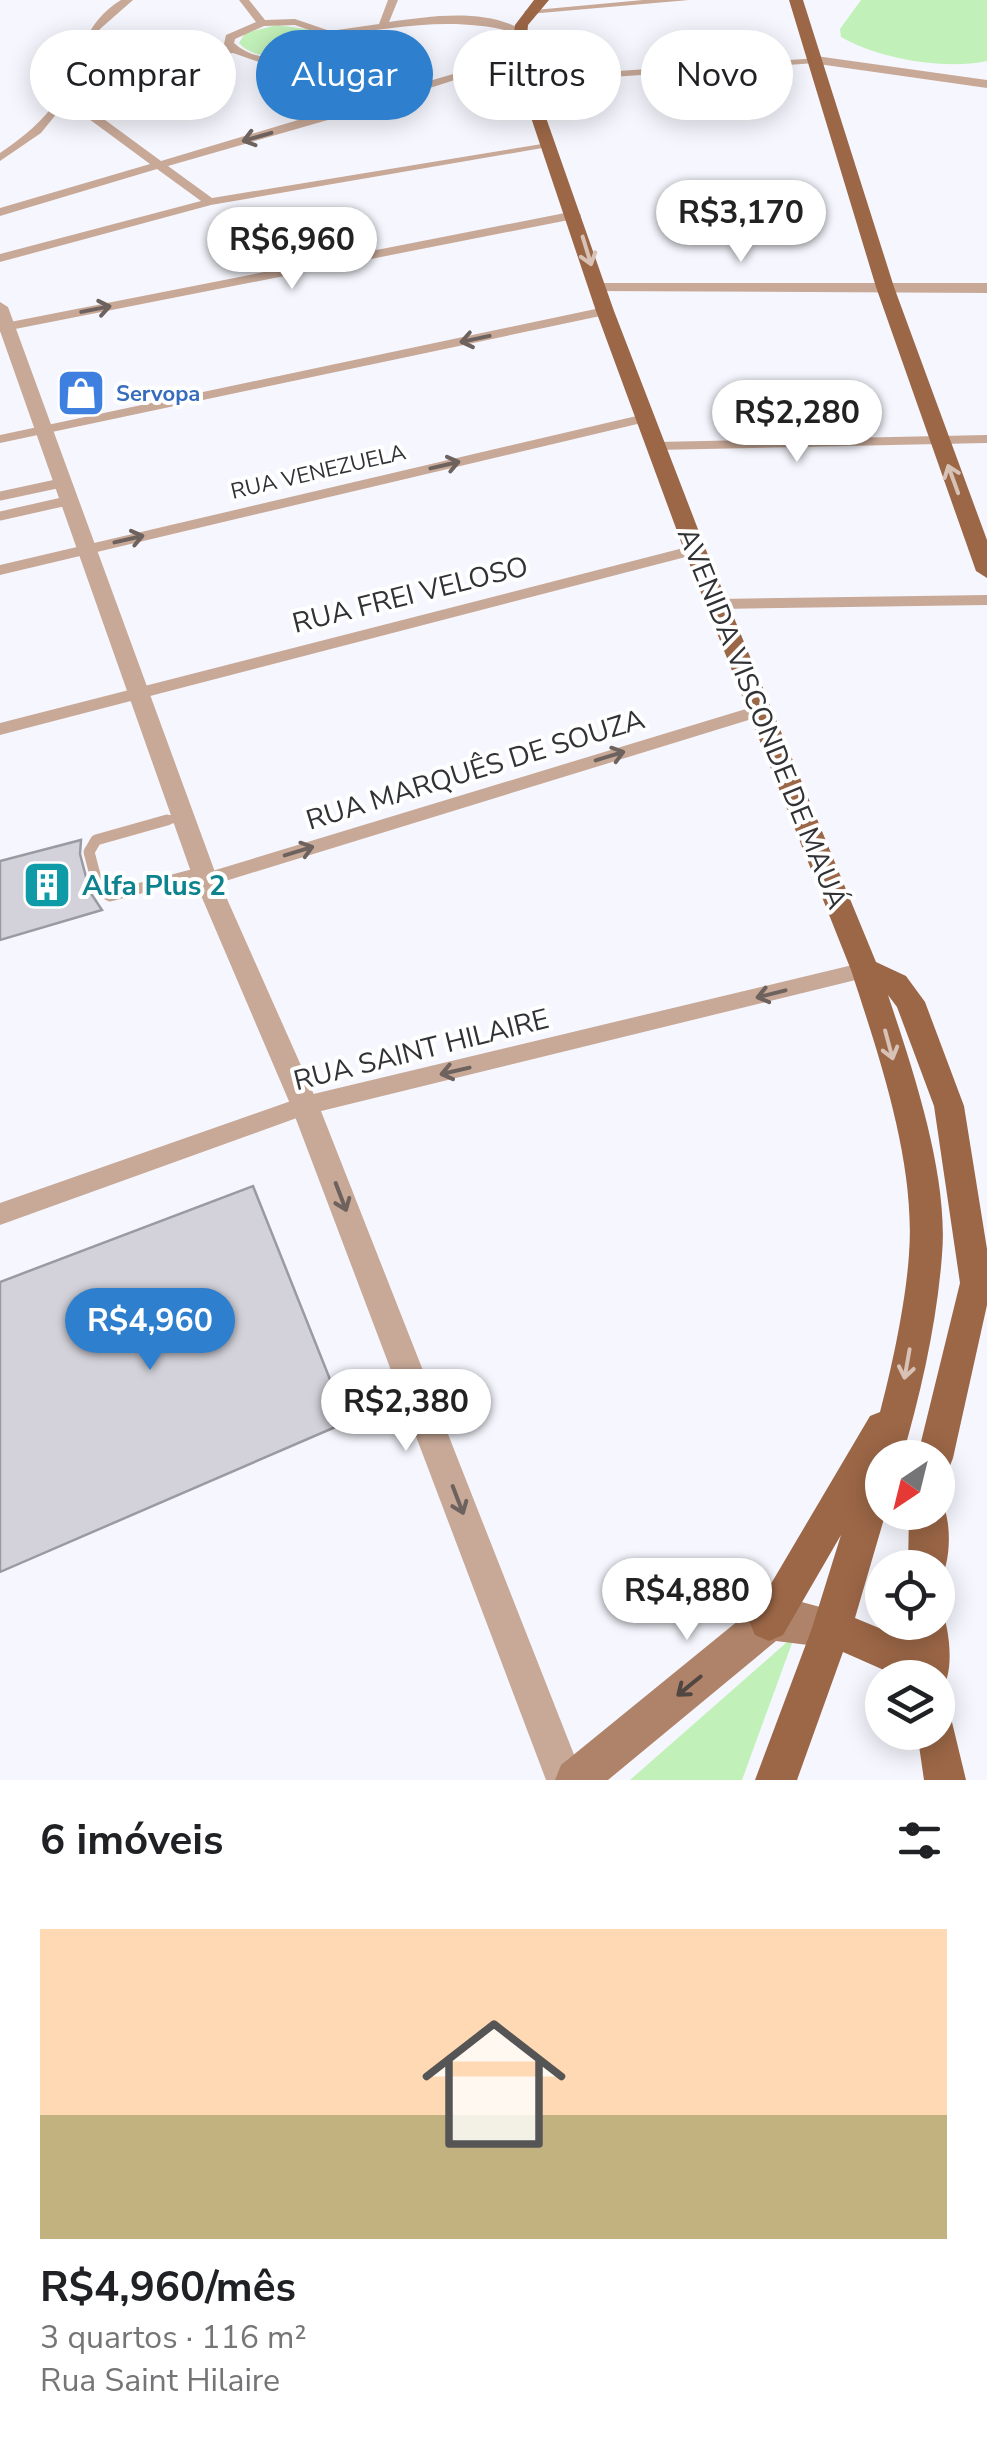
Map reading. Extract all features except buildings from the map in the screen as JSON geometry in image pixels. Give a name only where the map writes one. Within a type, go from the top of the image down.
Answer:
[{"type":"main road","points":[[796,0],[885,287],[987,570]]},
{"type":"main road","name":"AVENIDA VISCONDE DE MAUÁ","points":[[539,120],[575,215],[601,300],[695,550],[865,970],[919,1159],[926,1253],[900,1408],[890,1440]]},
{"type":"main road","points":[[865,970],[896,984],[910,1002],[948,1106],[981,1267],[975,1335],[942,1440]]},
{"type":"main road","points":[[576,1780],[769,1621],[872,1444],[900,1408]]},
{"type":"main road","name":"AVENIDA VISCONDE DE MAUÁ","points":[[776,1780],[832,1628],[865,1519]]},
{"type":"main road","points":[[769,1621],[798,1621],[832,1628],[900,1660]]},
{"type":"main road","points":[[940,1750],[944,1780]]},
{"type":"street","points":[[94,30],[100,18],[128,0]]},
{"type":"street","points":[[244,0],[262,23]]},
{"type":"street","points":[[382,28],[394,0]]},
{"type":"street","points":[[364,30],[684,0]]},
{"type":"street","points":[[236,34],[262,23],[310,24],[321,30]]},
{"type":"street","points":[[621,66],[816,60],[986,86]]},
{"type":"street","points":[[0,158],[28,140],[45,120]]},
{"type":"street","points":[[98,120],[210,202]]},
{"type":"street","points":[[0,212],[317,120]]},
{"type":"street","points":[[0,258],[210,202],[548,146]]},
{"type":"street","points":[[566,1780],[306,1106],[205,876],[2,321],[575,215]]},
{"type":"street","points":[[0,438],[601,300],[885,287],[987,288]]},
{"type":"street","name":"RUA VENEZUELA","points":[[0,570],[646,418]]},
{"type":"street","points":[[656,446],[987,439]]},
{"type":"street","name":"RUA FREI VELOSO","points":[[0,729],[695,550]]},
{"type":"street","points":[[718,604],[987,600]]},
{"type":"street","name":"RUA MARQUÊS DE SOUZA","points":[[205,876],[759,711]]},
{"type":"street","name":"RUA SAINT HILAIRE","points":[[0,1214],[306,1106],[865,970]]},
{"type":"lane","points":[[0,496],[64,492]]},
{"type":"lane","points":[[0,516],[64,492]]},
{"type":"lane","points":[[184,816],[96,840],[89,852],[98,890],[110,896],[205,876]]},
{"type":"green space","points":[[861,0],[987,0],[987,61],[932,63],[893,57],[856,45],[841,37],[840,29]]},
{"type":"green space","points":[[277,25],[312,30],[257,30]]},
{"type":"green space","points":[[256,30],[256,54],[239,43],[245,33]]},
{"type":"green space","points":[[795,1635],[742,1780],[630,1780]]},
{"type":"place","name":"Servopa","points":[[81,393]]},
{"type":"place","name":"Alfa Plus 2","points":[[47,885]]}]
